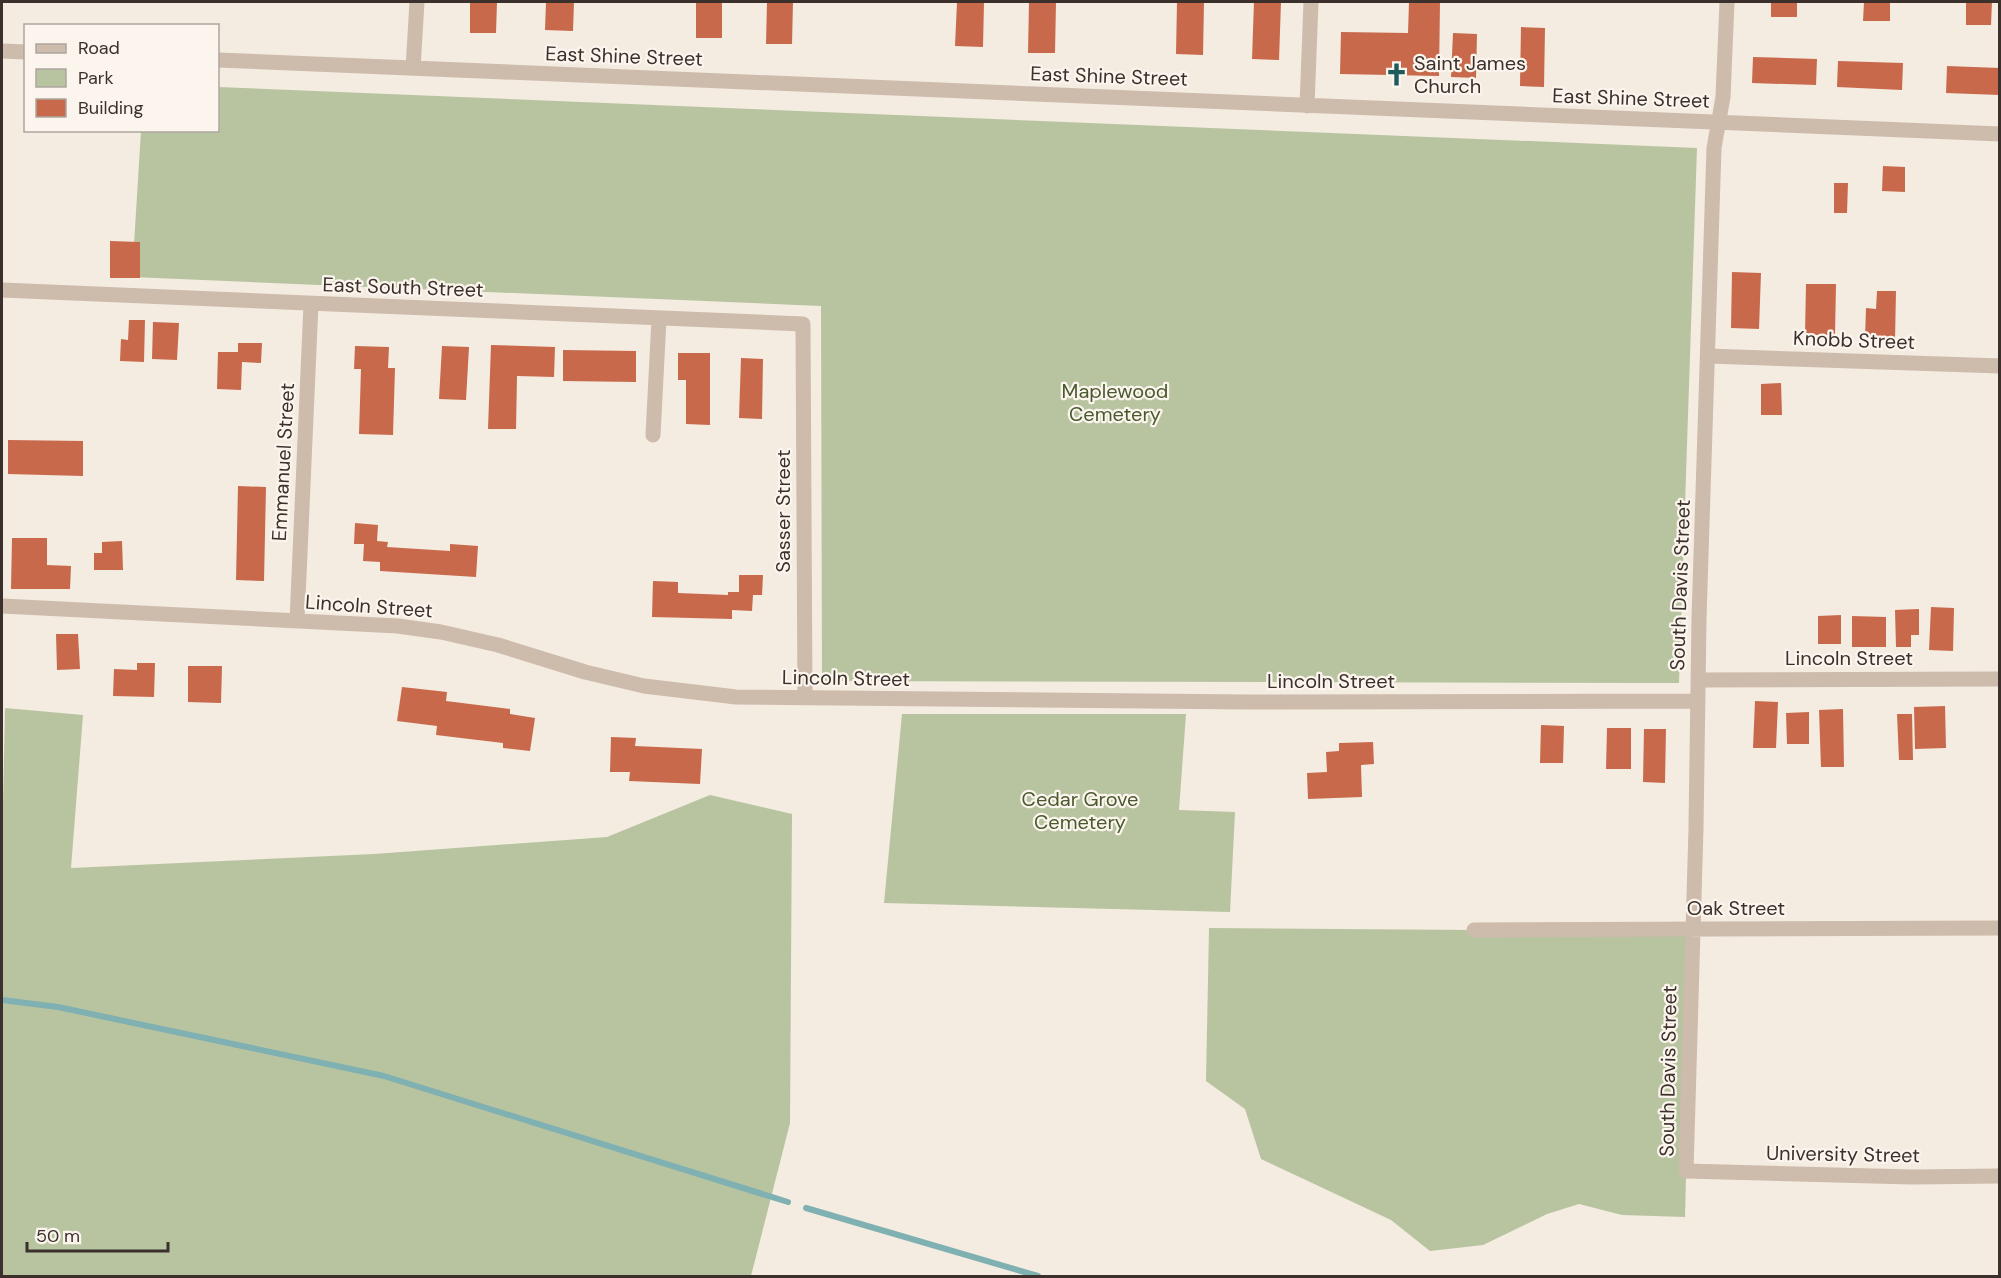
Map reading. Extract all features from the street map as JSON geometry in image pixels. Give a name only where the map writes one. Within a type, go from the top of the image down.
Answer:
[{"type":"street","points":[[413,68],[417,2]]},
{"type":"street","points":[[1307,106],[1311,2]]},
{"type":"street","name":"South Davis Street","points":[[1686,1171],[1714,148],[1724,97],[1727,2]]},
{"type":"street","points":[[2,51],[24,52]]},
{"type":"street","name":"East Shine Street","points":[[219,60],[2000,134]]},
{"type":"street","name":"East South Street","points":[[2,290],[803,324]]},
{"type":"street","name":"Emmanuel Street","points":[[297,621],[311,304]]},
{"type":"street","points":[[653,435],[659,319]]},
{"type":"street","name":"Sasser Street","points":[[803,324],[805,698]]},
{"type":"street","name":"Knobb Street","points":[[1708,356],[2000,366]]},
{"type":"street","name":"Lincoln Street","points":[[2,606],[398,626],[441,632],[498,645],[585,672],[644,687],[736,697],[1236,702],[1698,701]]},
{"type":"street","name":"Lincoln Street","points":[[1698,680],[2000,679]]},
{"type":"street","name":"Oak Street","points":[[1474,930],[2000,928]]},
{"type":"street","name":"University Street","points":[[1686,1171],[1912,1177],[2000,1176]]},
{"type":"green space","name":"Maplewood Cemetery","points":[[219,87],[1697,148],[1679,683],[822,681],[821,306],[132,277],[141,132],[219,132]]},
{"type":"green space","points":[[5,708],[83,715],[71,868],[374,854],[607,837],[710,795],[792,814],[790,1123],[751,1276],[2,1276],[2,851]]},
{"type":"green space","name":"Cedar Grove Cemetery","points":[[902,714],[1186,714],[1179,810],[1235,812],[1230,912],[884,903]]},
{"type":"green space","points":[[1209,928],[1692,930],[1685,1217],[1622,1215],[1579,1204],[1547,1214],[1483,1245],[1430,1251],[1391,1220],[1261,1159],[1245,1109],[1206,1081]]},
{"type":"building","points":[[470,2],[497,2],[496,33],[470,33]]},
{"type":"building","points":[[546,2],[574,2],[573,31],[545,30]]},
{"type":"building","points":[[696,2],[722,2],[722,38],[696,38]]},
{"type":"building","points":[[767,2],[793,2],[792,44],[766,44]]},
{"type":"building","points":[[957,2],[984,2],[983,47],[955,46]]},
{"type":"building","points":[[1029,2],[1056,2],[1055,53],[1028,53]]},
{"type":"building","points":[[1177,2],[1204,2],[1203,55],[1176,54]]},
{"type":"building","points":[[1254,2],[1281,2],[1279,60],[1252,59]]},
{"type":"building","points":[[1409,2],[1440,2],[1439,76],[1340,74],[1341,32],[1408,33]]},
{"type":"building","points":[[1771,2],[1797,2],[1797,17],[1771,17]]},
{"type":"building","points":[[1864,2],[1890,2],[1890,21],[1863,21]]},
{"type":"building","points":[[1966,2],[1992,2],[1991,25],[1966,25]]},
{"type":"building","points":[[1521,27],[1545,28],[1544,87],[1520,86]]},
{"type":"building","points":[[1453,33],[1477,34],[1476,78],[1451,77]]},
{"type":"building","points":[[1753,57],[1817,59],[1816,85],[1752,83]]},
{"type":"building","points":[[1838,61],[1903,63],[1902,90],[1837,87]]},
{"type":"building","points":[[1947,66],[2000,68],[2000,95],[1946,93]]},
{"type":"building","points":[[1883,166],[1905,167],[1905,192],[1882,191]]},
{"type":"building","points":[[1834,183],[1848,183],[1847,213],[1834,213]]},
{"type":"building","points":[[110,241],[140,242],[140,278],[110,278]]},
{"type":"building","points":[[1732,272],[1761,273],[1759,329],[1731,328]]},
{"type":"building","points":[[1806,284],[1836,284],[1835,335],[1805,335]]},
{"type":"building","points":[[1877,291],[1896,291],[1895,340],[1865,339],[1866,308],[1876,309]]},
{"type":"building","points":[[129,320],[145,320],[144,362],[120,361],[121,339],[128,340]]},
{"type":"building","points":[[153,322],[179,323],[177,360],[152,359]]},
{"type":"building","points":[[238,343],[262,343],[261,363],[242,362],[241,390],[217,389],[218,352],[238,352]]},
{"type":"building","points":[[491,345],[555,347],[554,377],[517,376],[516,429],[488,429]]},
{"type":"building","points":[[355,346],[389,347],[388,368],[395,368],[393,435],[359,434],[361,369],[354,369]]},
{"type":"building","points":[[442,346],[469,347],[466,400],[439,399]]},
{"type":"building","points":[[563,350],[636,351],[636,382],[563,381]]},
{"type":"building","points":[[678,353],[710,353],[710,425],[686,424],[686,380],[678,380]]},
{"type":"building","points":[[741,358],[763,359],[762,419],[739,418]]},
{"type":"building","points":[[1781,383],[1782,415],[1761,415],[1761,384]]},
{"type":"building","points":[[8,440],[83,441],[83,476],[8,474]]},
{"type":"building","points":[[238,486],[266,487],[264,581],[236,580]]},
{"type":"building","points":[[355,523],[378,525],[377,541],[388,542],[387,547],[450,551],[450,544],[478,546],[476,577],[380,571],[380,562],[363,561],[364,544],[354,544]]},
{"type":"building","points":[[12,538],[47,538],[47,565],[71,566],[70,589],[11,589]]},
{"type":"building","points":[[122,541],[123,570],[94,570],[94,553],[102,553],[102,542]]},
{"type":"building","points":[[739,575],[763,575],[762,595],[753,595],[752,611],[732,610],[732,619],[652,617],[653,581],[678,582],[678,593],[728,595],[728,592],[739,592]]},
{"type":"building","points":[[1931,607],[1954,608],[1953,651],[1929,650]]},
{"type":"building","points":[[1919,609],[1919,635],[1911,635],[1911,647],[1896,647],[1895,610]]},
{"type":"building","points":[[1841,615],[1841,644],[1818,644],[1818,616]]},
{"type":"building","points":[[1852,616],[1886,617],[1886,647],[1852,647]]},
{"type":"building","points":[[56,634],[78,634],[80,669],[57,670]]},
{"type":"building","points":[[137,663],[155,663],[154,697],[113,696],[114,669],[137,670]]},
{"type":"building","points":[[188,666],[222,666],[221,703],[188,702]]},
{"type":"building","points":[[402,687],[447,692],[446,701],[510,709],[510,714],[535,718],[530,751],[503,748],[503,743],[436,735],[437,726],[397,721]]},
{"type":"building","points":[[1755,701],[1778,702],[1776,748],[1753,748]]},
{"type":"building","points":[[1945,706],[1946,748],[1915,749],[1914,707]]},
{"type":"building","points":[[1843,709],[1844,767],[1821,767],[1819,710]]},
{"type":"building","points":[[1809,712],[1809,744],[1787,744],[1786,713]]},
{"type":"building","points":[[1897,714],[1912,714],[1913,760],[1899,760]]},
{"type":"building","points":[[1541,725],[1564,726],[1563,763],[1540,763]]},
{"type":"building","points":[[1607,728],[1631,728],[1631,769],[1606,769]]},
{"type":"building","points":[[1644,729],[1666,729],[1665,783],[1643,782]]},
{"type":"building","points":[[611,737],[636,738],[635,746],[702,749],[700,784],[629,781],[630,772],[610,772]]},
{"type":"building","points":[[1373,742],[1374,764],[1361,765],[1362,797],[1308,799],[1307,773],[1327,772],[1326,752],[1339,751],[1339,743]]},
{"type":"waterway","points":[[2,1000],[58,1007],[384,1076],[788,1202]]},
{"type":"waterway","points":[[806,1208],[1038,1276]]},
{"type":"place","name":"Saint James Church","points":[[1396,74]]}]
